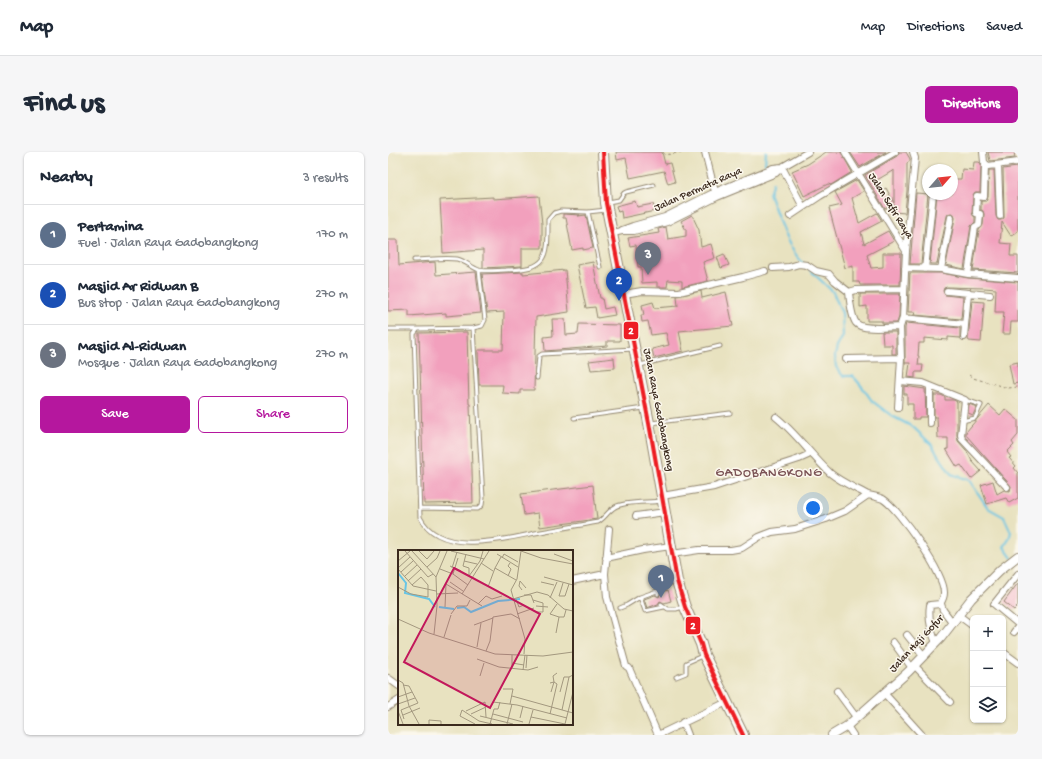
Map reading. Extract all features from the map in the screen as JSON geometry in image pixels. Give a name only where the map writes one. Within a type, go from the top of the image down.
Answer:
[{"type":"highway","name":"Jalan Raya Gadobangkong","points":[[603,152],[607,206],[617,232],[624,294],[664,503],[677,581],[685,607],[701,644],[704,656],[743,735]]},
{"type":"highway","name":"Jalan Raya Gadobangkong","points":[[701,644],[709,653],[749,735]]},
{"type":"street","points":[[706,152],[715,192]]},
{"type":"street","points":[[617,232],[634,231],[667,222],[717,197],[776,173],[782,167],[808,152]]},
{"type":"street","name":"Jalan Safir Raya","points":[[845,152],[906,251]]},
{"type":"street","points":[[790,216],[895,152]]},
{"type":"street","points":[[898,407],[901,358],[900,327],[903,318],[906,251],[915,158],[913,152]]},
{"type":"street","points":[[968,274],[975,227],[979,225],[980,214],[976,213],[978,196],[984,197],[986,165],[983,152]]},
{"type":"street","points":[[986,165],[989,166],[1018,162]]},
{"type":"street","points":[[998,165],[1000,216]]},
{"type":"street","points":[[782,167],[803,207]]},
{"type":"street","name":"Jalan Permata Raya","points":[[617,232],[633,226],[665,218],[715,192],[773,168],[782,167]]},
{"type":"street","points":[[925,269],[932,200]]},
{"type":"street","points":[[941,269],[951,217]]},
{"type":"street","points":[[773,268],[789,267],[799,264],[807,265],[816,271],[829,274],[834,281],[849,292],[854,320],[859,326],[866,328],[900,327]]},
{"type":"street","points":[[905,268],[941,269],[968,274],[1018,278]]},
{"type":"street","points":[[624,294],[642,292],[679,292],[765,271]]},
{"type":"street","points":[[849,292],[856,290],[904,289]]},
{"type":"street","points":[[947,290],[990,294]]},
{"type":"street","points":[[964,337],[968,293]]},
{"type":"street","points":[[903,318],[965,324]]},
{"type":"street","points":[[846,359],[901,358]]},
{"type":"street","points":[[900,381],[923,383],[965,400],[961,435],[964,443],[1007,487]]},
{"type":"street","points":[[930,387],[930,422]]},
{"type":"street","points":[[776,417],[838,479],[868,495],[883,499],[916,534],[943,586],[944,594],[941,604],[952,623]]},
{"type":"street","points":[[636,516],[664,503],[799,459],[808,454],[809,451]]},
{"type":"street","points":[[606,558],[643,550],[732,550],[742,548],[759,537],[772,532],[795,529],[826,519],[845,511],[868,495]]},
{"type":"street","points":[[609,529],[605,574],[608,596],[626,666],[629,668],[658,735],[727,702]]},
{"type":"street","name":"Jalan Haji Gofur","points":[[832,735],[847,726],[924,656],[971,599],[1015,558]]},
{"type":"street","points":[[573,581],[605,574]]},
{"type":"street","points":[[1014,632],[1018,625],[994,604],[1018,574]]},
{"type":"street","points":[[936,643],[931,628],[929,611],[931,605],[941,604]]},
{"type":"street","points":[[958,615],[970,624]]},
{"type":"street","points":[[907,635],[924,656]]},
{"type":"street","points":[[893,642],[913,666],[950,702]]},
{"type":"street","points":[[1006,654],[1018,663]]},
{"type":"street","points":[[388,678],[398,685]]},
{"type":"street","points":[[837,691],[856,717]]},
{"type":"street","points":[[884,693],[922,735]]},
{"type":"street","points":[[388,707],[398,701]]},
{"type":"street","points":[[683,722],[688,735]]},
{"type":"street","points":[[847,726],[853,735]]},
{"type":"lane","points":[[414,260],[457,259],[479,270],[527,269],[536,266],[545,257],[548,245],[548,220],[554,213],[561,211],[588,212],[607,206],[619,200],[626,192],[654,185]]},
{"type":"lane","points":[[588,212],[600,267]]},
{"type":"lane","points":[[388,329],[473,328],[482,326],[485,320],[479,270]]},
{"type":"lane","points":[[420,508],[478,509],[482,505],[483,498],[473,328]]},
{"type":"lane","points":[[418,329],[414,334],[420,517],[424,524],[437,535],[459,542],[486,543],[598,522],[603,519],[612,509],[622,504],[664,503]]},
{"type":"lane","points":[[638,366],[720,346]]},
{"type":"lane","points":[[537,378],[539,356],[542,354],[635,349]]},
{"type":"lane","points":[[962,421],[975,418],[981,405],[965,400]]},
{"type":"lane","points":[[574,418],[646,408]]},
{"type":"lane","points":[[649,423],[730,413]]},
{"type":"lane","points":[[620,608],[627,606],[640,597],[657,592],[662,586],[677,581]]},
{"type":"lane","points":[[640,597],[645,612],[664,607]]},
{"type":"lane","points":[[661,604],[668,609],[685,607]]},
{"type":"lane","points":[[676,677],[686,673],[686,663],[704,656]]},
{"type":"path","points":[[663,152],[665,155],[682,152]]},
{"type":"path","points":[[969,376],[999,386],[1008,388],[1018,387]]},
{"type":"building","points":[[616,152],[662,152],[665,164],[670,163],[675,182],[668,184],[664,171],[630,178],[626,158],[617,160]]},
{"type":"building","points":[[826,152],[841,152],[852,172],[831,185],[828,184],[804,196],[792,171],[808,164]]},
{"type":"building","points":[[850,152],[886,152],[860,167]]},
{"type":"building","points":[[899,152],[906,152],[910,159],[907,163],[905,213],[894,212],[894,204],[885,209],[865,175],[897,156]],"holes":[[[894,170],[894,203],[886,188],[883,190],[877,180]]]},
{"type":"building","points":[[988,152],[1014,152],[1015,158],[990,161]]},
{"type":"building","points":[[974,162],[979,162],[981,165],[980,192],[975,192],[973,195],[972,213],[975,217],[975,222],[971,226],[964,269],[946,265],[955,218],[954,214],[951,213],[947,216],[937,264],[930,264],[936,200],[958,200],[958,179],[961,179],[962,169],[973,170]]},
{"type":"building","points":[[1017,167],[1018,231],[1011,236],[1002,222],[1000,243],[1011,244],[1010,256],[1018,256],[1018,273],[973,270],[979,230],[983,225],[984,214],[981,210],[981,201],[986,201],[988,197],[989,170],[994,170],[996,216],[998,220],[1001,220],[1004,218],[1003,169]]},
{"type":"building","points":[[857,180],[864,191],[852,198],[859,223],[877,213],[882,221],[861,232],[864,244],[888,231],[894,241],[867,255],[871,268],[883,267],[883,253],[901,253],[900,285],[860,285],[859,282],[853,282],[853,266],[845,268],[829,208],[842,205],[835,192]]},
{"type":"building","points":[[916,193],[922,194],[922,200],[927,200],[921,264],[910,264]]},
{"type":"building","points":[[539,196],[542,224],[542,248],[522,248],[522,266],[483,268],[483,250],[443,253],[440,200]]},
{"type":"building","points":[[635,201],[637,207],[653,204],[655,211],[622,218],[621,211],[618,212],[616,206]]},
{"type":"building","points":[[563,214],[580,215],[578,216],[586,215],[593,248],[572,250],[566,218],[563,218]]},
{"type":"building","points":[[692,215],[699,230],[701,247],[711,244],[715,258],[703,262],[708,281],[682,287],[682,281],[668,280],[667,287],[657,287],[657,282],[642,283],[641,267],[638,267],[636,245],[630,246],[628,238],[659,233],[658,229],[666,227],[668,239],[686,236],[686,230],[681,221]]},
{"type":"building","points":[[388,240],[398,240],[399,265],[435,262],[436,275],[476,272],[481,313],[446,316],[446,313],[409,316],[409,310],[388,311]]},
{"type":"building","points":[[724,254],[729,265],[721,268],[717,257]]},
{"type":"building","points":[[593,262],[600,298],[602,298],[604,309],[613,307],[615,315],[597,318],[595,307],[586,308],[577,265]]},
{"type":"building","points":[[565,270],[569,312],[536,317],[534,390],[520,390],[520,394],[502,393],[503,385],[479,385],[478,350],[503,350],[504,312],[487,313],[482,274],[523,272],[523,274]]},
{"type":"building","points":[[910,273],[941,273],[968,278],[1018,282],[1018,322],[1011,322],[1010,334],[1002,334],[1004,312],[995,312],[996,289],[984,288],[944,288],[943,291],[945,295],[963,297],[961,319],[914,315],[915,312],[908,312]]},
{"type":"building","points":[[701,291],[702,298],[726,292],[733,326],[679,331],[683,351],[654,358],[652,349],[669,345],[666,333],[651,335],[648,321],[642,322],[641,315],[644,315],[642,305],[653,302],[655,308],[678,306],[677,296]]},
{"type":"building","points":[[860,294],[900,294],[899,317],[897,323],[867,321],[867,306],[860,307]]},
{"type":"building","points":[[972,301],[984,302],[981,342],[969,341],[968,339]]},
{"type":"building","points":[[552,319],[565,319],[566,335],[578,334],[579,324],[620,325],[620,341],[607,341],[607,346],[545,351],[544,337],[553,336]]},
{"type":"building","points":[[906,323],[960,328],[960,338],[948,337],[948,340],[924,338],[924,343],[919,343],[918,356],[918,365],[923,365],[922,372],[915,372],[915,378],[908,377],[910,363],[905,363]]},
{"type":"building","points":[[467,332],[473,503],[424,504],[419,333]]},
{"type":"building","points":[[882,332],[896,332],[896,354],[892,354],[892,345],[883,345]]},
{"type":"building","points":[[614,358],[615,368],[591,370],[589,361]]},
{"type":"building","points":[[1018,362],[1018,383],[1013,384],[1009,364]]},
{"type":"building","points":[[904,386],[925,389],[926,417],[913,419],[913,404],[907,404],[907,394],[904,394]]},
{"type":"building","points":[[934,395],[941,395],[945,397],[945,400],[954,400],[957,402],[958,441],[981,471],[971,479],[961,465],[957,467],[946,449],[948,449],[948,438],[938,438],[937,417],[934,417]]},
{"type":"building","points":[[969,404],[977,407],[973,415],[968,413]]},
{"type":"building","points":[[989,405],[1000,415],[1005,409],[1018,420],[1018,435],[1012,442],[1014,445],[1007,452],[1011,457],[1009,458],[1016,466],[1014,468],[1018,473],[1018,498],[1009,503],[1006,498],[987,504],[981,485],[993,481],[997,494],[1004,490],[1010,491],[1011,486],[966,435],[966,432]]},
{"type":"building","points":[[593,485],[597,519],[540,527],[538,513],[524,515],[521,494]]},
{"type":"building","points":[[1018,583],[1018,606],[1014,610],[1004,602]]},
{"type":"building","points":[[668,590],[671,601],[664,603],[660,601],[658,604],[647,608],[644,599],[655,595],[659,597],[661,592]]},
{"type":"waterway","points":[[765,164],[766,152]]},
{"type":"waterway","points":[[773,182],[769,193],[779,221],[791,248],[803,263]]},
{"type":"waterway","points":[[810,270],[833,292],[842,313],[843,336],[837,347],[835,356],[836,367],[843,376],[853,376],[872,401],[892,416],[913,427],[931,444],[951,474],[969,480],[988,508],[1004,517],[1011,532],[1004,547],[1012,558]]},
{"type":"transit line","name":"2","points":[[603,152],[606,203],[649,423],[677,581],[685,607],[701,644],[704,655],[743,735]]},
{"type":"place","name":"Masjid Al-Ridwan","points":[[648,275]]},
{"type":"place","name":"Masjid Ar Ridwan B","points":[[619,301]]},
{"type":"place","name":"Pertamina","points":[[661,598]]},
{"type":"district","name":"GADOBANGKONG","points":[[769,473]]}]
